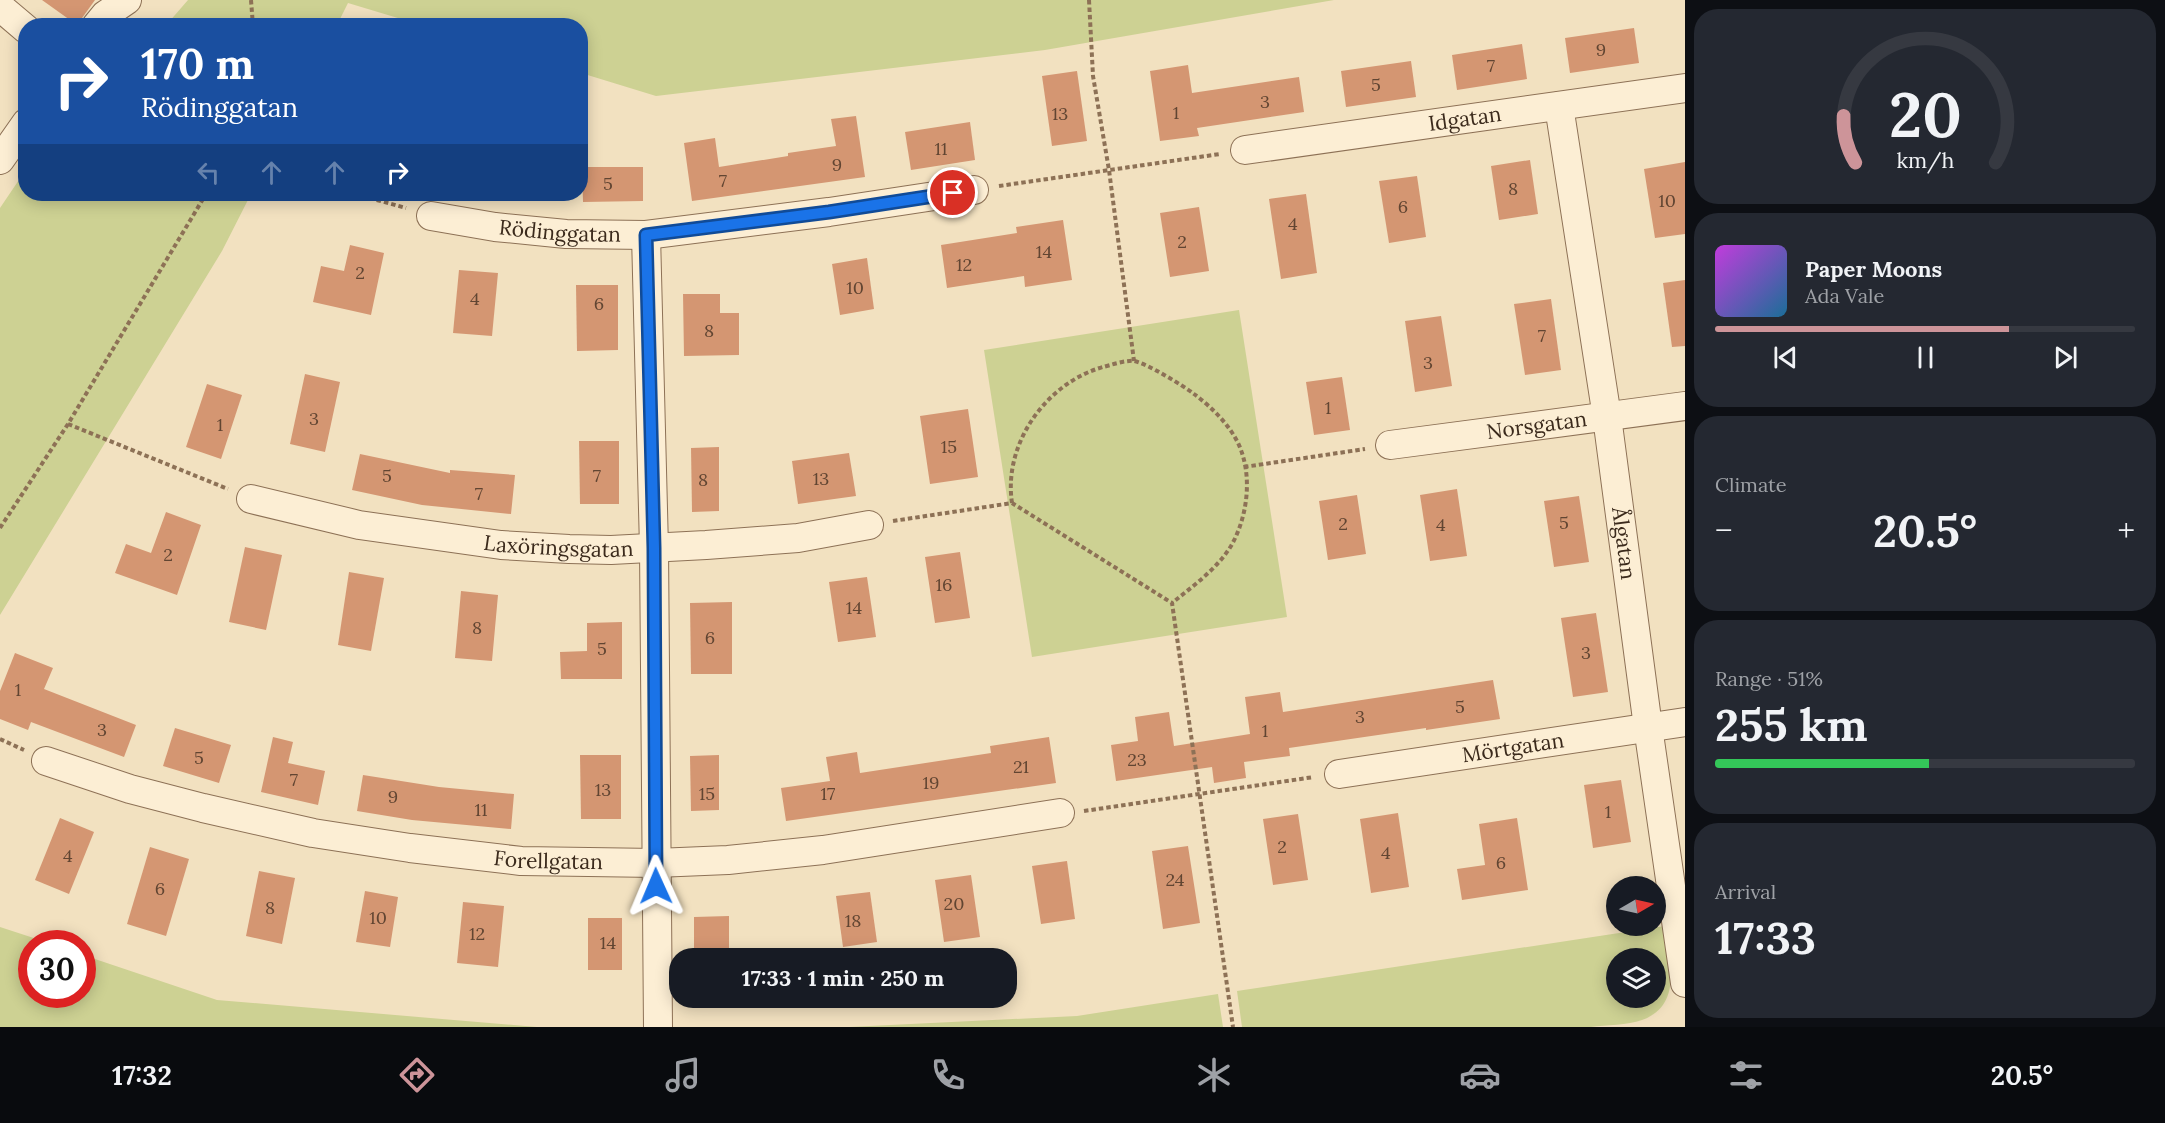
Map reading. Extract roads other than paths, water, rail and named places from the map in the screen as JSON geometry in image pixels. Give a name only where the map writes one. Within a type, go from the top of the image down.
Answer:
[{"type":"street","points":[[103,18],[127,0]]},
{"type":"street","points":[[0,7],[18,22]]},
{"type":"street","name":"Idgatan","points":[[1245,150],[1685,88]]},
{"type":"street","name":"Ålgatan","points":[[1559,106],[1607,417],[1685,983]]},
{"type":"street","points":[[0,160],[18,134]]},
{"type":"street","name":"Rödinggatan","points":[[431,216],[495,227],[566,234],[646,235],[829,212],[974,190]]},
{"type":"street","points":[[646,235],[654,548],[658,1027]]},
{"type":"street","name":"Norsgatan","points":[[1390,445],[1685,406]]},
{"type":"street","name":"Laxöringsgatan","points":[[251,499],[359,525],[501,545],[568,549],[654,548],[798,538],[869,525]]},
{"type":"street","name":"Mörtgatan","points":[[1339,774],[1685,722]]},
{"type":"street","name":"Forellgatan","points":[[46,761],[130,789],[313,834],[410,849],[521,861],[656,863],[728,860],[823,850],[1060,813]]}]
